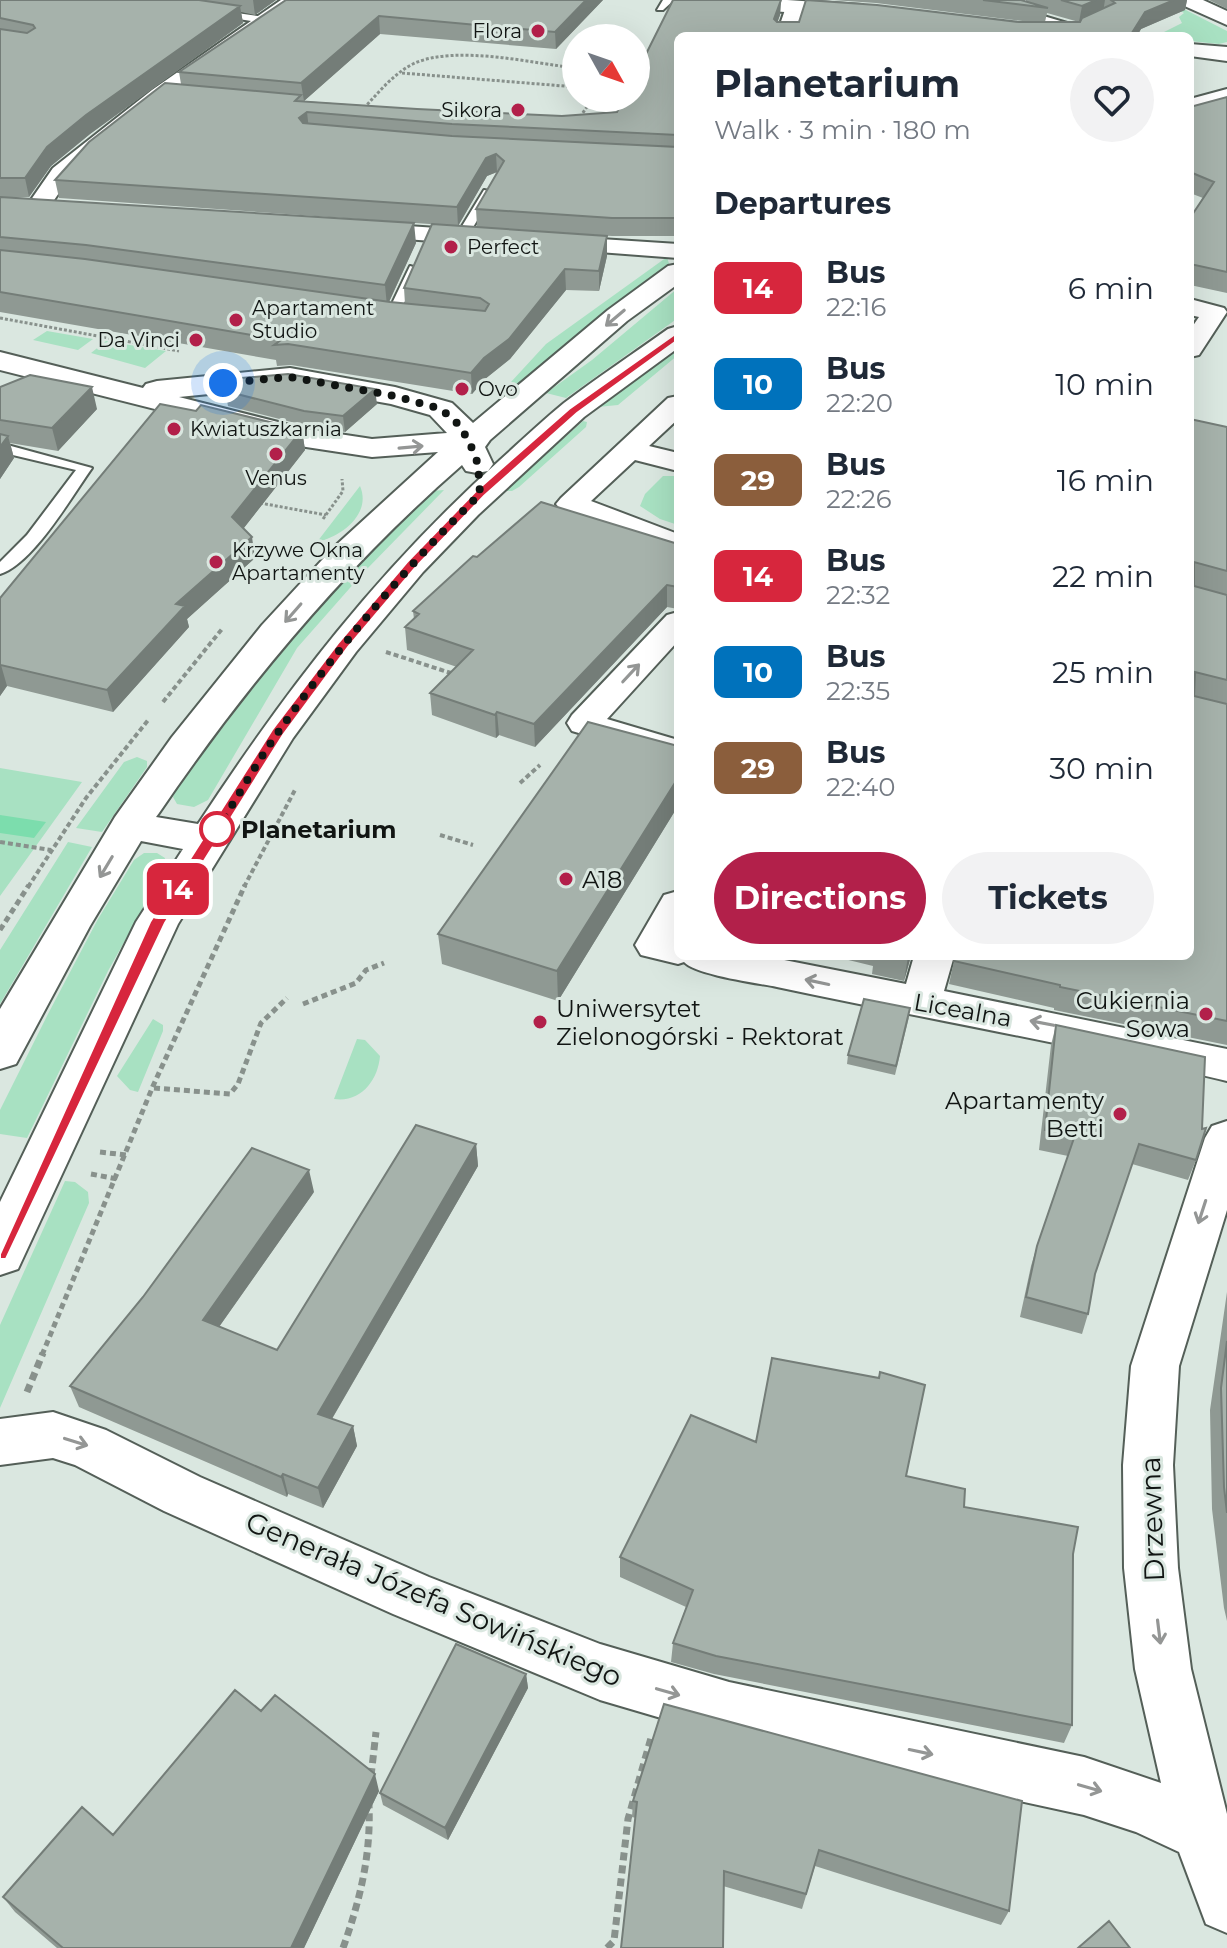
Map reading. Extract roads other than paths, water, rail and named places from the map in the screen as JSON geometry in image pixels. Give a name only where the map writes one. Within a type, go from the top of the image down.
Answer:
[{"type":"main road","points":[[692,0],[876,12]]},
{"type":"main road","points":[[1187,0],[1227,19]]},
{"type":"main road","points":[[1003,27],[1057,32]]},
{"type":"main road","points":[[1194,64],[1227,54]]},
{"type":"main road","points":[[1194,103],[1223,81]]},
{"type":"main road","points":[[0,1052],[31,992],[129,826],[261,650],[322,580],[375,493],[469,441],[628,307],[674,275]]},
{"type":"main road","points":[[0,1254],[157,922],[277,733],[343,644],[411,565],[480,494],[573,411],[674,338]]},
{"type":"main road","points":[[0,361],[306,438],[372,448],[469,441],[517,430],[573,411]]},
{"type":"main road","points":[[123,392],[290,377],[395,396],[441,409],[480,408],[524,396]]},
{"type":"main road","points":[[441,409],[458,424],[469,441],[478,464],[480,494]]},
{"type":"main road","points":[[306,438],[356,462],[375,493]]},
{"type":"main road","points":[[129,826],[210,840]]},
{"type":"street","points":[[38,207],[61,173],[293,0]]},
{"type":"street","points":[[787,32],[795,7]]},
{"type":"street","points":[[13,207],[68,209]]},
{"type":"street","points":[[336,228],[426,241],[462,236],[674,251]]},
{"type":"street","points":[[1194,308],[1215,313],[1194,343]]},
{"type":"street","points":[[13,394],[54,375]]},
{"type":"street","points":[[674,408],[571,504],[674,543]]},
{"type":"street","points":[[630,450],[674,461]]},
{"type":"street","points":[[674,626],[584,723],[674,750]]},
{"type":"street","points":[[674,911],[655,945],[674,949]]},
{"type":"street","name":"Licealna","points":[[719,960],[1044,1024],[1227,1065]]},
{"type":"street","points":[[921,1002],[933,960]]},
{"type":"street","name":"Drzewna","points":[[1227,1138],[1155,1366],[1148,1465],[1151,1568],[1163,1669],[1202,1832],[1227,1903]]},
{"type":"street","name":"Generała Józefa Sowińskiego","points":[[4,1440],[53,1435],[88,1446],[182,1494],[412,1596],[600,1672],[729,1710],[1084,1786],[1144,1805],[1202,1832]]},
{"type":"lane","points":[[660,8],[669,0]]},
{"type":"lane","points":[[1022,0],[1014,10],[1066,32]]},
{"type":"lane","points":[[201,11],[264,20]]},
{"type":"lane","points":[[1070,32],[1092,23]]},
{"type":"lane","points":[[462,236],[496,178]]},
{"type":"lane","points":[[392,316],[417,261]]},
{"type":"lane","points":[[376,313],[407,318]]},
{"type":"lane","points":[[0,447],[17,454],[85,468],[24,546],[0,569]]},
{"type":"place","name":"Flora","points":[[538,31]]},
{"type":"place","name":"Sikora","points":[[518,110]]},
{"type":"place","name":"Perfect","points":[[451,247]]},
{"type":"place","name":"Apartament Studio","points":[[236,320]]},
{"type":"place","name":"Da Vinci","points":[[196,340]]},
{"type":"place","name":"Ovo","points":[[462,389]]},
{"type":"place","name":"Kwiatuszkarnia","points":[[174,429]]},
{"type":"place","name":"Venus","points":[[276,454]]},
{"type":"place","name":"Krzywe Okna Apartamenty","points":[[216,562]]},
{"type":"place","name":"Planetarium","points":[[217,829]]},
{"type":"place","name":"A18","points":[[566,879]]},
{"type":"place","name":"Cukiernia Sowa","points":[[1206,1014]]},
{"type":"place","name":"Uniwersytet Zielonogórski - Rektorat","points":[[540,1022]]},
{"type":"place","name":"Apartamenty Betti","points":[[1120,1114]]}]
